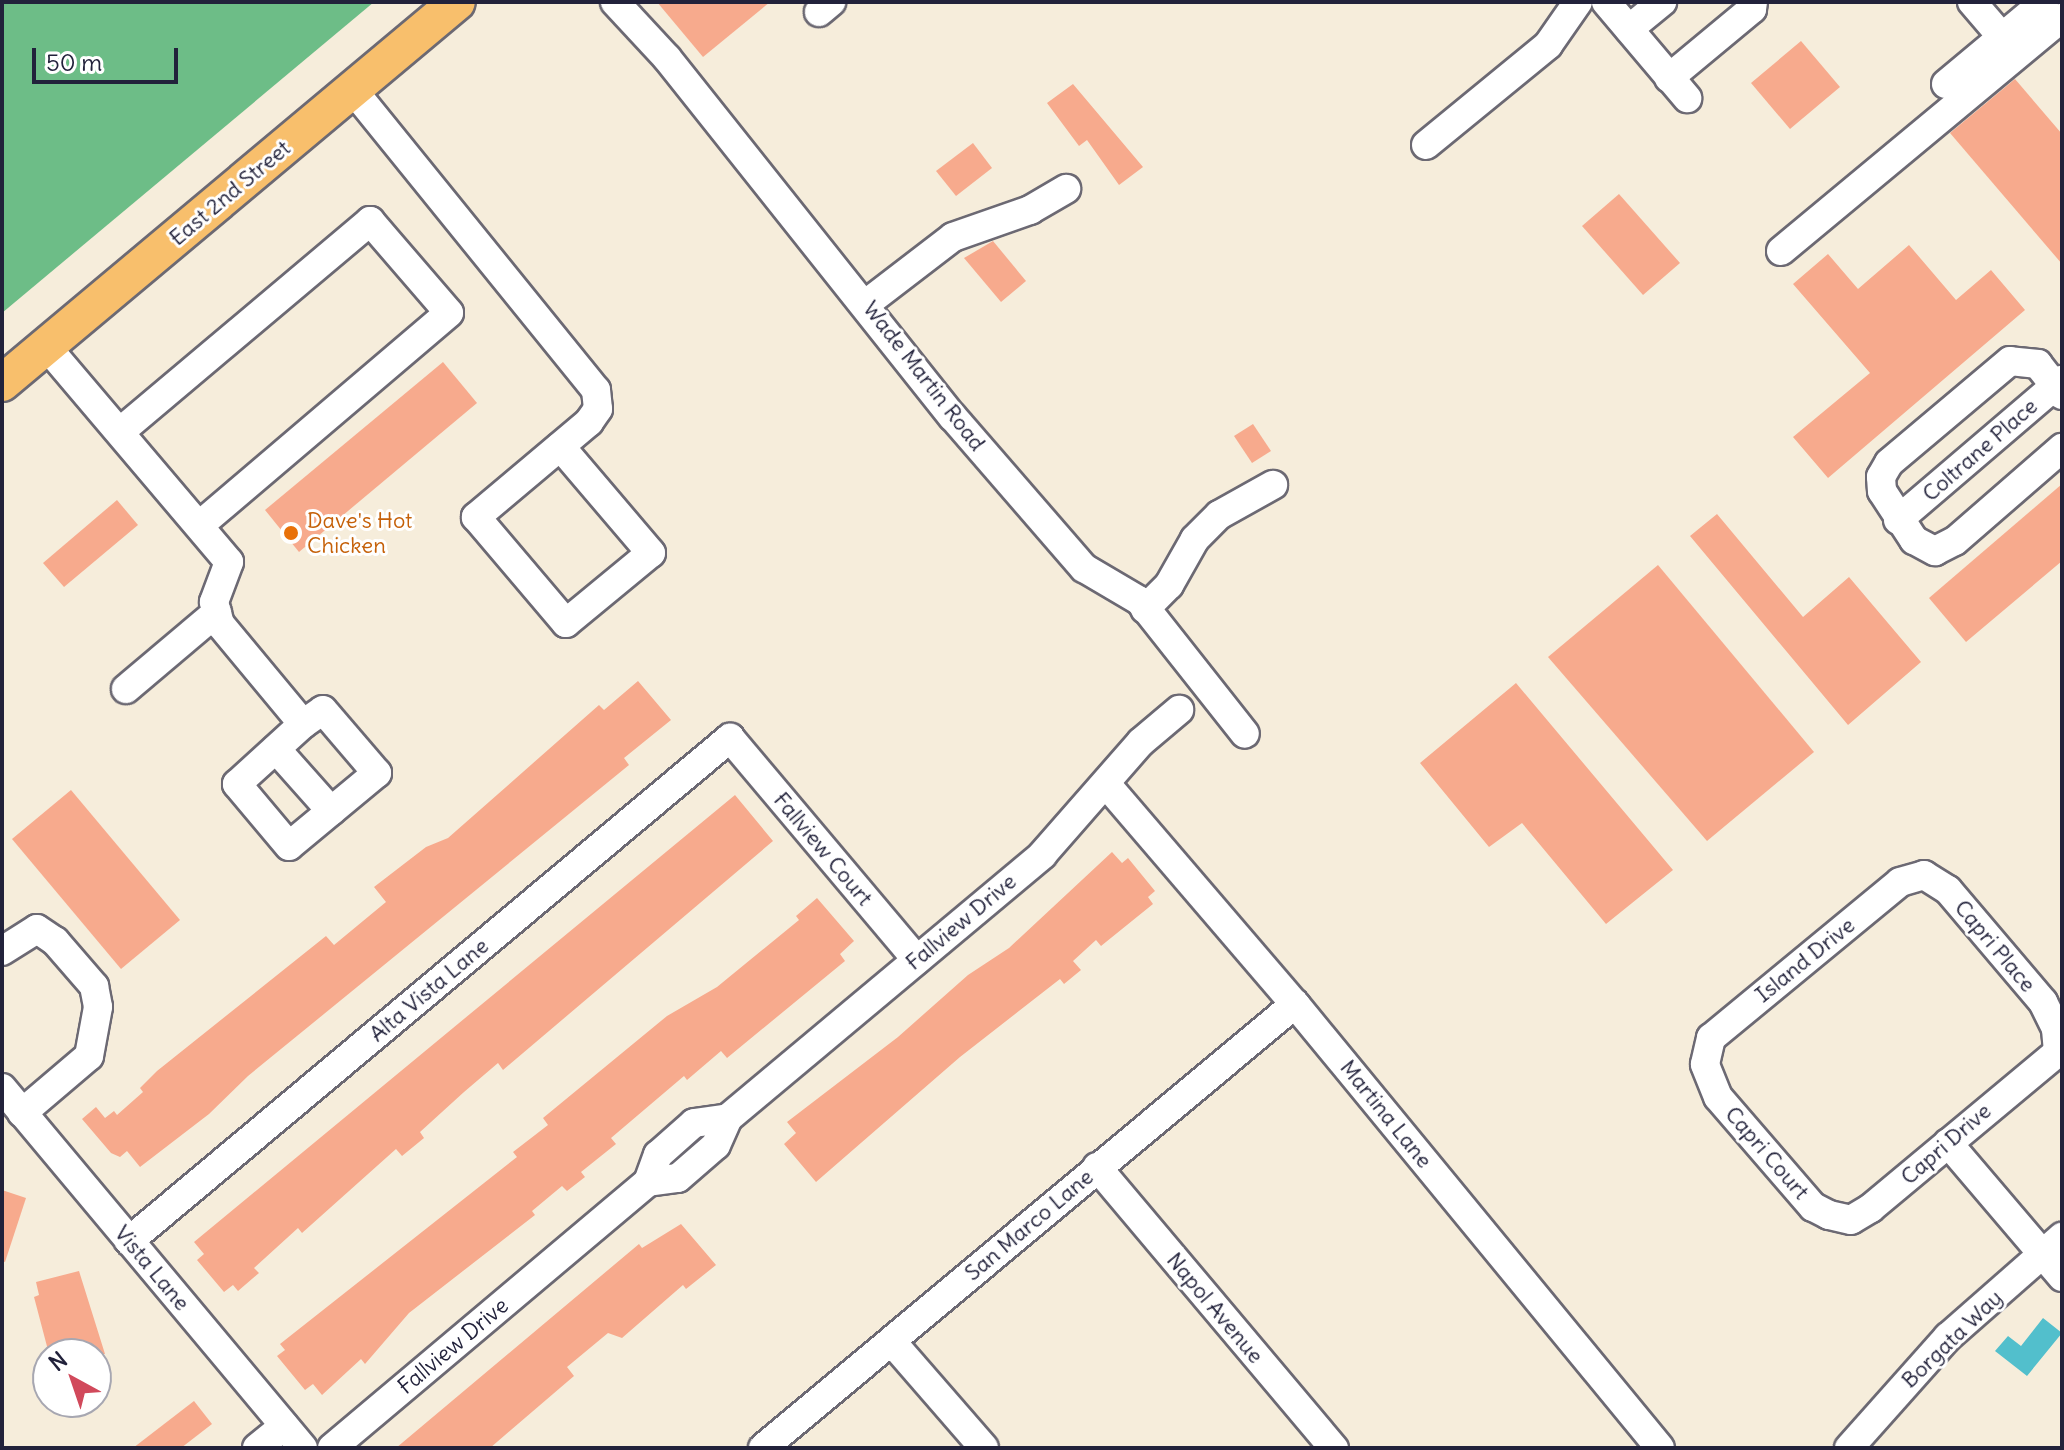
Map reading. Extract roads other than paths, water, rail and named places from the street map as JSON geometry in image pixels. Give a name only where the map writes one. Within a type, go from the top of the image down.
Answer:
[{"type":"main road","name":"East 2nd Street","points":[[2,383],[457,2]]},
{"type":"street","name":"Wade Martin Road","points":[[615,2],[667,58],[772,194],[867,303],[953,417],[1084,568],[1097,580],[1130,591],[1245,734]]},
{"type":"street","points":[[1426,145],[1548,45],[1578,2]]},
{"type":"street","points":[[1606,2],[1678,88],[1752,9],[1753,2]]},
{"type":"street","points":[[1629,29],[1662,2]]},
{"type":"street","points":[[1972,2],[2002,37]]},
{"type":"street","points":[[1946,84],[2044,2]]},
{"type":"street","points":[[1781,251],[2062,18]]},
{"type":"street","points":[[353,90],[596,390],[598,409],[560,446],[476,517],[566,623],[651,553],[560,446]]},
{"type":"street","points":[[867,303],[953,237],[1030,210],[1066,189]]},
{"type":"street","points":[[121,431],[370,221],[449,313],[200,525]]},
{"type":"street","points":[[46,346],[229,562],[214,602],[220,624],[303,724]]},
{"type":"street","points":[[2060,386],[2038,364],[2010,361],[1889,463],[1881,477],[1882,491],[1898,520],[1927,549],[1935,551],[1955,541],[2062,448]]},
{"type":"street","name":"Coltrane Place","points":[[1898,520],[2060,386]]},
{"type":"street","points":[[1145,609],[1169,585],[1195,539],[1219,515],[1273,485]]},
{"type":"street","points":[[126,689],[217,612]]},
{"type":"street","points":[[323,710],[377,773],[289,846],[237,784],[276,749],[323,710]]},
{"type":"street","name":"Fallview Drive","points":[[332,1448],[648,1182],[678,1178],[716,1145],[728,1118],[1042,855],[1107,785],[1141,742],[1179,710]]},
{"type":"street","name":"Fallview Court","points":[[730,738],[917,960]]},
{"type":"street","name":"Alta Vista Lane","points":[[129,1241],[730,738]]},
{"type":"street","points":[[276,749],[331,811]]},
{"type":"street","name":"Martina Lane","points":[[1107,785],[1295,1004],[1660,1448]]},
{"type":"street","name":"Capri Place","points":[[1900,882],[1924,875],[1948,890],[2043,1002],[2056,1029],[2058,1052]]},
{"type":"street","name":"Island Drive","points":[[1711,1038],[1900,882]]},
{"type":"street","points":[[2,951],[37,929],[55,941],[94,986],[98,1007],[89,1056],[22,1113]]},
{"type":"street","name":"San Marco Lane","points":[[763,1448],[1295,1004]]},
{"type":"street","name":"Capri Court","points":[[1711,1038],[1705,1064],[1718,1097],[1813,1207],[1829,1215]]},
{"type":"street","name":"Capri Drive","points":[[1829,1215],[1851,1220],[1871,1208],[2058,1052]]},
{"type":"street","name":"Vista Lane","points":[[2,1088],[303,1448]]},
{"type":"street","points":[[1948,1143],[2052,1246],[2062,1277]]},
{"type":"street","name":"Napol Avenue","points":[[1097,1167],[1334,1448]]},
{"type":"street","name":"Borgata Way","points":[[1849,1448],[1948,1337],[2052,1246]]},
{"type":"street","points":[[892,1342],[984,1448]]},
{"type":"street","points":[[257,1448],[284,1426]]},
{"type":"water","points":[[2043,1318],[2062,1333],[2027,1376],[1995,1351],[2008,1336],[2021,1346]]},
{"type":"place","name":"Dave's Hot Chicken","points":[[291,533]]}]
